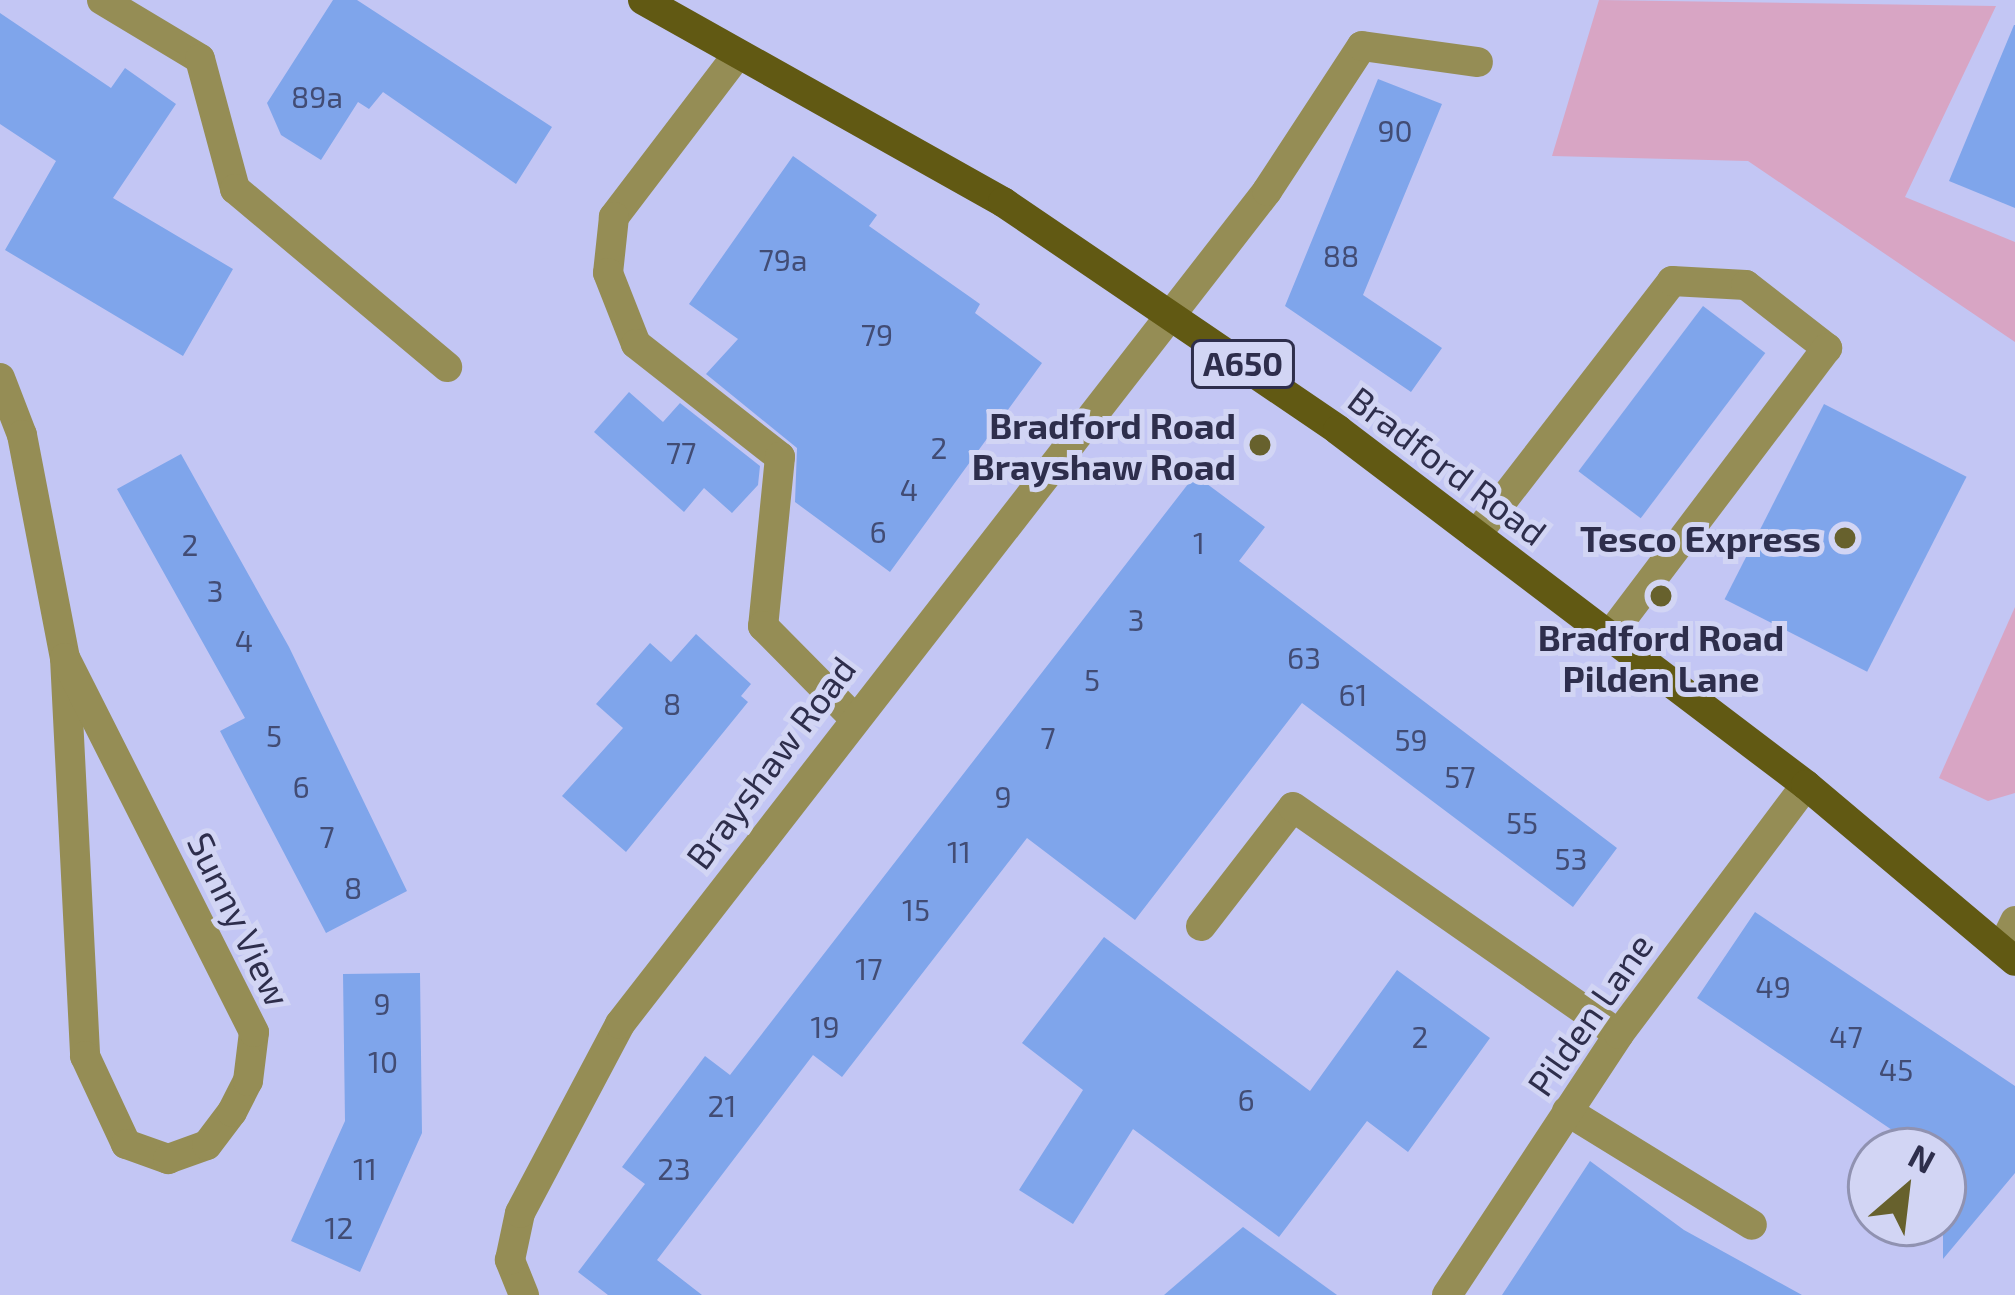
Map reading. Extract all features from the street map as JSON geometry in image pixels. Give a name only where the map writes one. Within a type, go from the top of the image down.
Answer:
[{"type":"main road","name":"Bradford Road","points":[[664,5],[738,54],[1003,202],[1165,310],[1477,535],[2011,944]]},
{"type":"street","points":[[102,0],[200,58],[235,189],[447,367]]},
{"type":"street","points":[[1165,310],[1267,191],[1362,46],[1478,62]]},
{"type":"street","points":[[738,54],[614,217],[608,273],[636,344],[780,458],[763,626],[854,717]]},
{"type":"street","points":[[1477,535],[1672,281],[1746,286],[1827,348],[1609,636]]},
{"type":"street","name":"Brayshaw Road","points":[[524,1295],[510,1260],[520,1213],[620,1024],[1165,310]]},
{"type":"street","name":"Sunny View","points":[[0,378],[22,435],[64,658],[85,1056],[126,1144],[169,1159],[207,1145],[232,1112],[248,1082],[254,1032],[64,658]]},
{"type":"street","name":"Pilden Lane","points":[[1447,1295],[1619,1034],[1806,785]]},
{"type":"street","points":[[1202,926],[1293,807],[1619,1034]]},
{"type":"street","points":[[1567,1111],[1752,1225]]},
{"type":"shaded area","points":[[1599,0],[1996,6],[1905,197],[2015,242],[2015,342],[1748,161],[1552,156]]},
{"type":"shaded area","points":[[2015,607],[2015,793],[1988,801],[1939,778]]},
{"type":"building","points":[[333,0],[357,0],[552,127],[516,184],[383,92],[369,109],[358,102],[321,160],[281,135],[267,103]]},
{"type":"building","points":[[0,13],[111,88],[125,68],[176,104],[113,198],[233,269],[183,356],[5,250],[56,161],[0,124]]},
{"type":"building","points":[[2015,25],[2015,208],[1949,181]]},
{"type":"building","points":[[1378,79],[1442,104],[1363,295],[1442,348],[1411,392],[1285,306]]},
{"type":"building","points":[[793,156],[877,215],[869,226],[980,304],[975,313],[1042,363],[890,572],[795,502],[797,448],[706,374],[738,339],[689,304]]},
{"type":"building","points":[[1703,306],[1765,353],[1641,518],[1578,471]]},
{"type":"building","points":[[629,392],[663,422],[680,403],[760,466],[758,485],[732,513],[704,488],[684,512],[594,432]]},
{"type":"building","name":"Tesco Express","points":[[1824,404],[1967,477],[1867,672],[1725,599]]},
{"type":"building","points":[[181,454],[289,647],[407,891],[326,933],[220,731],[245,718],[117,489]]},
{"type":"building","points":[[1195,475],[1265,527],[1239,561],[1617,848],[1573,907],[1302,703],[1135,920],[1027,838],[842,1077],[813,1055],[657,1260],[702,1295],[608,1295],[578,1272],[645,1184],[622,1167],[705,1056],[730,1075]]},
{"type":"building","points":[[696,634],[751,684],[741,696],[748,702],[626,852],[562,796],[623,728],[596,704],[650,643],[671,662]]},
{"type":"building","points":[[1755,912],[2015,1086],[2015,1173],[1967,1230],[1967,1127],[1888,1127],[1697,998]]},
{"type":"building","points":[[1104,937],[1310,1091],[1397,970],[1490,1038],[1408,1152],[1367,1121],[1279,1237],[1133,1129],[1073,1224],[1019,1190],[1083,1090],[1022,1043]]},
{"type":"building","points":[[420,973],[422,1133],[360,1272],[291,1241],[345,1121],[343,974]]},
{"type":"building","points":[[1590,1161],[1684,1230],[1802,1295],[1502,1295]]},
{"type":"building","points":[[1243,1227],[1337,1295],[1164,1295]]},
{"type":"place","name":"Bradford Road Brayshaw Road","points":[[1260,445]]},
{"type":"place","name":"Tesco Express","points":[[1845,538]]},
{"type":"place","name":"Bradford Road Pilden Lane","points":[[1661,596]]}]
